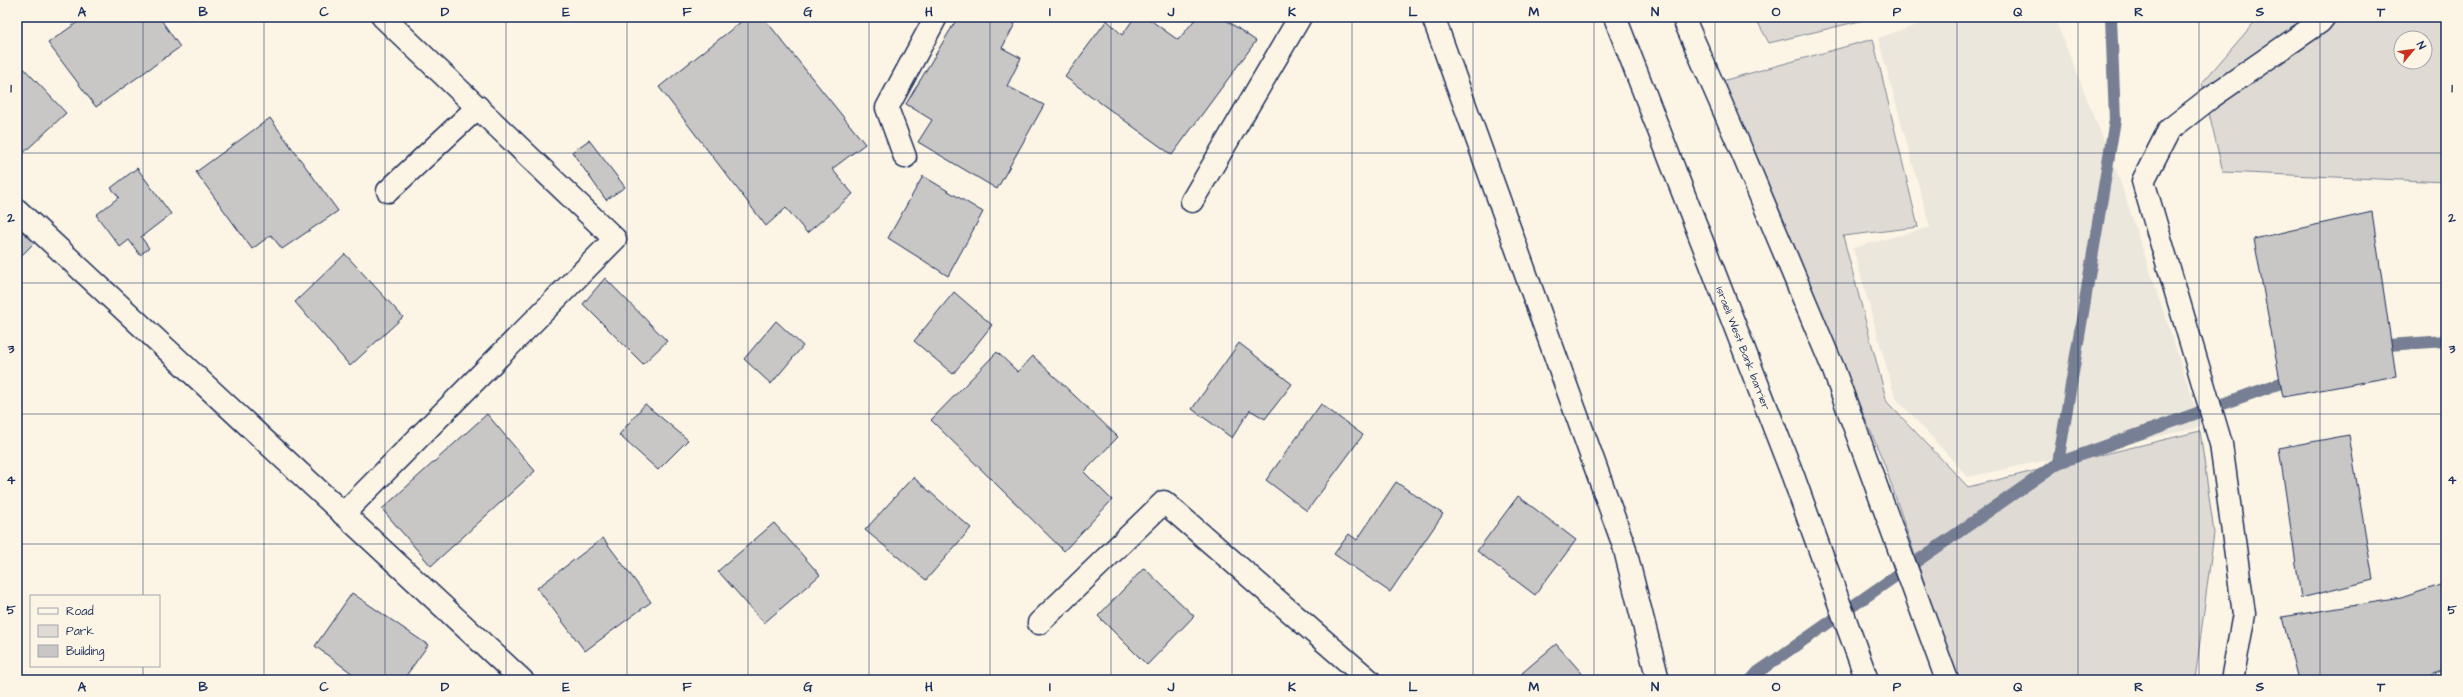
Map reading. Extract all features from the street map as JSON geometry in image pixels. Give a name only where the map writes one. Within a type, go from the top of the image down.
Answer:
[{"type":"street","points":[[343,514],[615,239],[383,17]]},
{"type":"street","points":[[905,157],[887,108],[936,17]]},
{"type":"street","points":[[1192,201],[1300,17]]},
{"type":"street","points":[[1433,17],[1624,546],[1658,680]]},
{"type":"street","name":"Israeli West Bank barrier","points":[[1615,17],[1790,469],[1867,680]]},
{"type":"street","points":[[1683,17],[1737,140],[1833,368],[1947,680]]},
{"type":"street","points":[[2232,680],[2244,614],[2221,444],[2143,181],[2169,130],[2210,98],[2320,22],[2324,17]]},
{"type":"street","points":[[388,191],[478,107]]},
{"type":"street","points":[[17,210],[522,680]]},
{"type":"street","points":[[1039,623],[1164,502],[1369,680]]},
{"type":"shaded area","points":[[1941,17],[2054,17],[2118,175],[2202,427],[1968,477],[1895,397],[1853,248],[1930,227],[1878,38]]},
{"type":"green space","points":[[1755,17],[1876,17],[1769,43]]},
{"type":"green space","points":[[2259,17],[2446,17],[2446,182],[2223,172],[2202,83]]},
{"type":"green space","points":[[1873,39],[1918,227],[1843,236],[1887,402],[1968,487],[2200,431],[2214,533],[2195,680],[1957,680],[1884,463],[1722,81]]},
{"type":"building","points":[[85,17],[159,17],[180,47],[96,107],[48,43]]},
{"type":"building","points":[[747,17],[763,17],[865,144],[832,169],[853,194],[807,233],[786,208],[766,226],[659,87]]},
{"type":"building","points":[[958,17],[1003,17],[1015,24],[1002,48],[1021,58],[1007,86],[1044,105],[997,189],[918,142],[932,120],[906,104]]},
{"type":"building","points":[[1135,17],[1146,17],[1178,40],[1197,17],[1222,17],[1256,41],[1172,155],[1065,77],[1107,20],[1122,35]]},
{"type":"building","points":[[17,61],[66,113],[17,159]]},
{"type":"building","points":[[270,118],[338,211],[282,249],[271,235],[252,249],[196,172]]},
{"type":"building","points":[[589,140],[625,187],[606,200],[572,152]]},
{"type":"building","points":[[137,168],[171,214],[141,237],[149,248],[140,255],[129,240],[120,247],[96,215],[119,197],[111,188]]},
{"type":"building","points":[[923,176],[983,212],[948,276],[888,238]]},
{"type":"building","points":[[2372,212],[2396,376],[2283,397],[2254,239]]},
{"type":"building","points":[[17,223],[37,240],[17,260]]},
{"type":"building","points":[[345,254],[403,317],[350,366],[295,302]]},
{"type":"building","points":[[605,278],[667,341],[643,364],[583,304]]},
{"type":"building","points":[[954,292],[992,325],[953,374],[914,341]]},
{"type":"building","points":[[776,321],[803,346],[771,384],[744,359]]},
{"type":"building","points":[[1239,343],[1292,384],[1265,419],[1250,410],[1232,438],[1192,409]]},
{"type":"building","points":[[997,352],[1018,372],[1033,356],[1118,437],[1084,472],[1112,500],[1064,551],[931,420]]},
{"type":"building","points":[[645,404],[688,440],[658,470],[619,435]]},
{"type":"building","points":[[1321,404],[1363,435],[1307,511],[1266,480]]},
{"type":"building","points":[[487,414],[535,471],[431,566],[382,509]]},
{"type":"building","points":[[2349,435],[2373,580],[2301,598],[2279,448]]},
{"type":"building","points":[[913,477],[971,528],[926,580],[865,530]]},
{"type":"building","points":[[1396,482],[1443,514],[1390,592],[1334,554],[1349,534],[1357,540]]},
{"type":"building","points":[[1518,496],[1576,540],[1535,595],[1477,551]]},
{"type":"building","points":[[774,523],[820,575],[764,623],[718,571]]},
{"type":"building","points":[[603,538],[651,602],[585,651],[537,588]]},
{"type":"building","points":[[1144,568],[1194,616],[1147,665],[1098,616]]},
{"type":"building","points":[[2446,583],[2446,669],[2420,680],[2298,680],[2282,617],[2401,598]]},
{"type":"building","points":[[352,593],[428,645],[403,680],[361,680],[315,646]]},
{"type":"building","points":[[1556,644],[1588,680],[1529,680],[1522,673]]},
{"type":"waterway","points":[[2058,463],[2115,120],[2111,17]]},
{"type":"waterway","points":[[2376,349],[2388,345],[2446,341]]},
{"type":"waterway","points":[[1751,680],[1758,672],[2058,463],[2295,378]]}]
